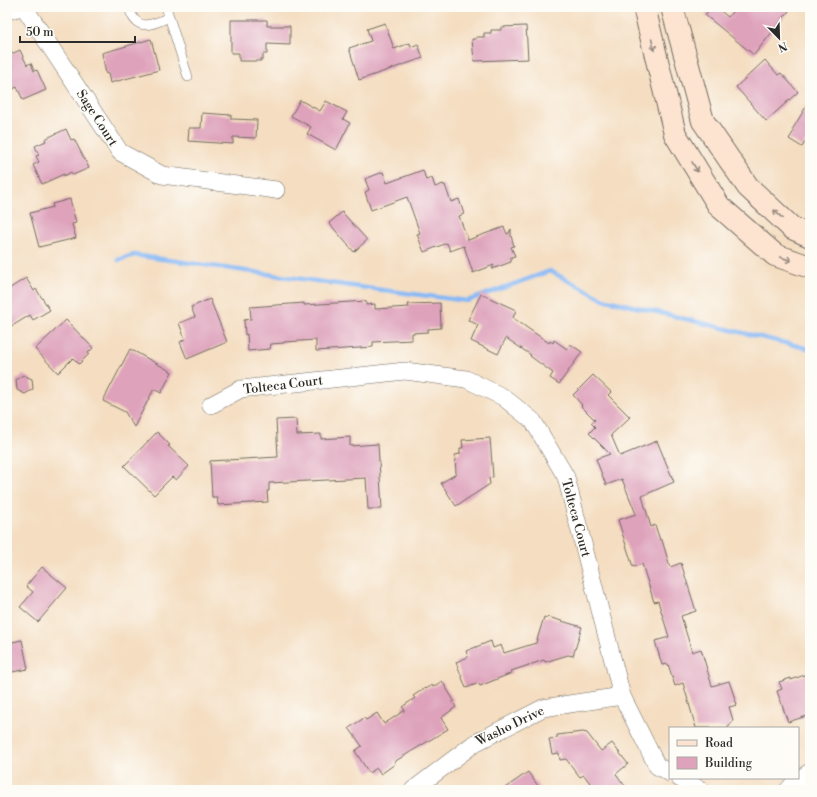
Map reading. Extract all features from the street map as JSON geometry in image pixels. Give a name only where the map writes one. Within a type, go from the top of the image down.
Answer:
[{"type":"main road","points":[[644,7],[675,134],[718,206],[775,255],[810,267]]},
{"type":"main road","points":[[672,7],[703,121],[748,187],[792,228],[810,236]]},
{"type":"street","name":"Sage Court","points":[[16,8],[120,152],[162,175],[276,190]]},
{"type":"street","name":"Tolteca Court","points":[[211,405],[241,389],[405,371],[466,379],[503,397],[533,421],[566,477],[622,696],[657,766],[669,772]]},
{"type":"street","name":"Washo Drive","points":[[413,790],[475,743],[544,708],[622,696]]},
{"type":"street","points":[[788,790],[794,783],[810,772]]},
{"type":"street","points":[[681,779],[700,790]]},
{"type":"lane","points":[[129,7],[137,23],[145,26],[154,24],[169,17]]},
{"type":"lane","points":[[166,7],[188,77]]},
{"type":"building","points":[[711,7],[716,7],[728,17],[736,7],[792,7],[754,55],[705,15]]},
{"type":"building","points":[[231,20],[267,20],[267,26],[290,26],[290,45],[267,44],[267,54],[263,54],[263,59],[260,59],[261,61],[239,61],[239,53],[231,53]]},
{"type":"building","points":[[385,23],[394,49],[410,43],[411,47],[418,44],[423,58],[359,80],[349,48],[371,41],[367,29]]},
{"type":"building","points":[[526,26],[528,59],[474,61],[472,39],[476,39],[476,37],[484,37],[484,33],[491,33],[491,30],[501,30],[501,27]]},
{"type":"building","points":[[151,39],[159,70],[110,83],[108,73],[106,74],[102,53]]},
{"type":"building","points":[[20,50],[27,65],[31,63],[34,71],[37,70],[46,90],[23,100],[17,87],[7,92],[7,56]]},
{"type":"building","points":[[765,60],[778,75],[781,73],[798,92],[766,121],[736,87]]},
{"type":"building","points":[[300,100],[320,111],[326,101],[347,112],[343,119],[350,123],[336,150],[307,134],[311,127],[291,116]]},
{"type":"building","points":[[810,100],[810,134],[802,147],[789,139],[794,131],[792,130]]},
{"type":"building","points":[[202,113],[231,115],[231,119],[257,120],[256,138],[233,137],[233,144],[188,141],[189,128],[201,128]]},
{"type":"building","points":[[66,129],[71,140],[74,139],[89,168],[73,175],[71,172],[64,176],[64,174],[42,184],[33,165],[39,162],[36,156],[39,155],[35,146],[46,141],[45,139]]},
{"type":"building","points":[[423,170],[426,180],[432,178],[435,187],[443,184],[445,185],[451,202],[459,199],[464,214],[459,216],[468,240],[504,227],[507,234],[511,229],[511,236],[514,246],[511,247],[515,256],[511,257],[511,262],[492,269],[494,265],[473,273],[464,246],[450,251],[447,243],[424,252],[417,234],[420,233],[407,197],[371,210],[365,192],[369,190],[365,179],[383,172],[387,183]]},
{"type":"building","points":[[70,199],[76,223],[72,224],[76,238],[39,247],[30,213],[53,207],[52,204]]},
{"type":"building","points":[[342,212],[367,240],[354,252],[329,223]]},
{"type":"building","points":[[26,278],[34,291],[36,289],[50,310],[33,320],[30,315],[12,326],[7,319],[7,290]]},
{"type":"building","points":[[481,294],[516,310],[513,318],[549,343],[550,341],[553,343],[554,340],[567,349],[570,344],[582,352],[559,384],[550,378],[553,373],[530,356],[531,355],[506,338],[498,354],[471,341],[478,325],[468,320]]},
{"type":"building","points":[[210,299],[227,342],[187,359],[180,342],[185,339],[179,323],[195,317],[191,307]]},
{"type":"building","points":[[366,301],[366,305],[375,304],[375,309],[409,307],[408,304],[440,303],[441,328],[428,329],[428,332],[412,333],[412,340],[373,342],[373,347],[316,351],[316,340],[271,344],[270,349],[248,351],[244,320],[251,319],[250,307],[304,303],[304,305]]},
{"type":"building","points":[[66,320],[93,348],[79,364],[73,358],[58,373],[35,349]]},
{"type":"building","points":[[130,349],[172,372],[161,393],[154,389],[134,427],[125,412],[103,401]]},
{"type":"building","points":[[23,375],[32,379],[33,389],[25,394],[17,390],[16,380]]},
{"type":"building","points":[[593,375],[611,392],[608,395],[630,417],[611,435],[620,456],[657,441],[674,482],[642,496],[651,527],[655,525],[660,540],[662,540],[670,567],[681,563],[696,611],[681,616],[692,652],[701,649],[712,686],[729,681],[737,705],[729,707],[733,720],[729,727],[696,727],[683,683],[675,686],[668,664],[662,665],[655,641],[669,637],[658,601],[654,602],[642,564],[633,567],[618,520],[636,514],[622,479],[606,485],[596,459],[610,454],[589,433],[595,427],[591,423],[595,420],[581,406],[582,405],[573,395]]},
{"type":"building","points":[[296,419],[297,435],[321,434],[321,439],[350,437],[350,446],[378,444],[382,509],[368,509],[366,478],[269,483],[269,491],[267,491],[268,502],[218,505],[217,497],[212,497],[210,461],[278,457],[276,420]]},
{"type":"building","points":[[157,432],[170,445],[168,446],[189,466],[176,480],[172,477],[154,495],[124,466]]},
{"type":"building","points":[[490,438],[493,477],[489,478],[490,484],[456,506],[441,483],[456,474],[455,455],[460,454],[460,448],[463,448],[462,440]]},
{"type":"building","points":[[42,567],[67,588],[38,622],[20,607],[33,592],[26,586]]},
{"type":"building","points":[[544,617],[582,627],[573,656],[568,655],[545,662],[544,660],[511,671],[512,673],[480,686],[479,683],[466,688],[456,662],[468,657],[466,651],[491,641],[493,648],[501,645],[504,653],[536,643]]},
{"type":"building","points":[[22,640],[28,669],[7,673],[7,643]]},
{"type":"building","points":[[810,673],[810,715],[788,722],[777,691],[782,689],[779,682],[791,678],[791,680]]},
{"type":"building","points":[[442,681],[456,707],[441,718],[448,729],[394,762],[395,764],[381,774],[377,768],[369,773],[355,751],[362,746],[349,728],[364,718],[366,720],[377,713],[384,724],[405,710],[402,707],[415,698],[413,696],[425,688],[426,689],[432,685],[433,687]]},
{"type":"building","points":[[583,732],[587,733],[601,751],[612,743],[628,764],[616,774],[628,790],[595,790],[584,775],[580,777],[566,759],[560,760],[559,753],[552,754],[549,739],[557,738],[557,735]]},
{"type":"building","points":[[528,772],[541,790],[502,790]]},
{"type":"waterway","points":[[118,260],[134,255],[467,301],[550,271],[603,299],[810,349]]}]
